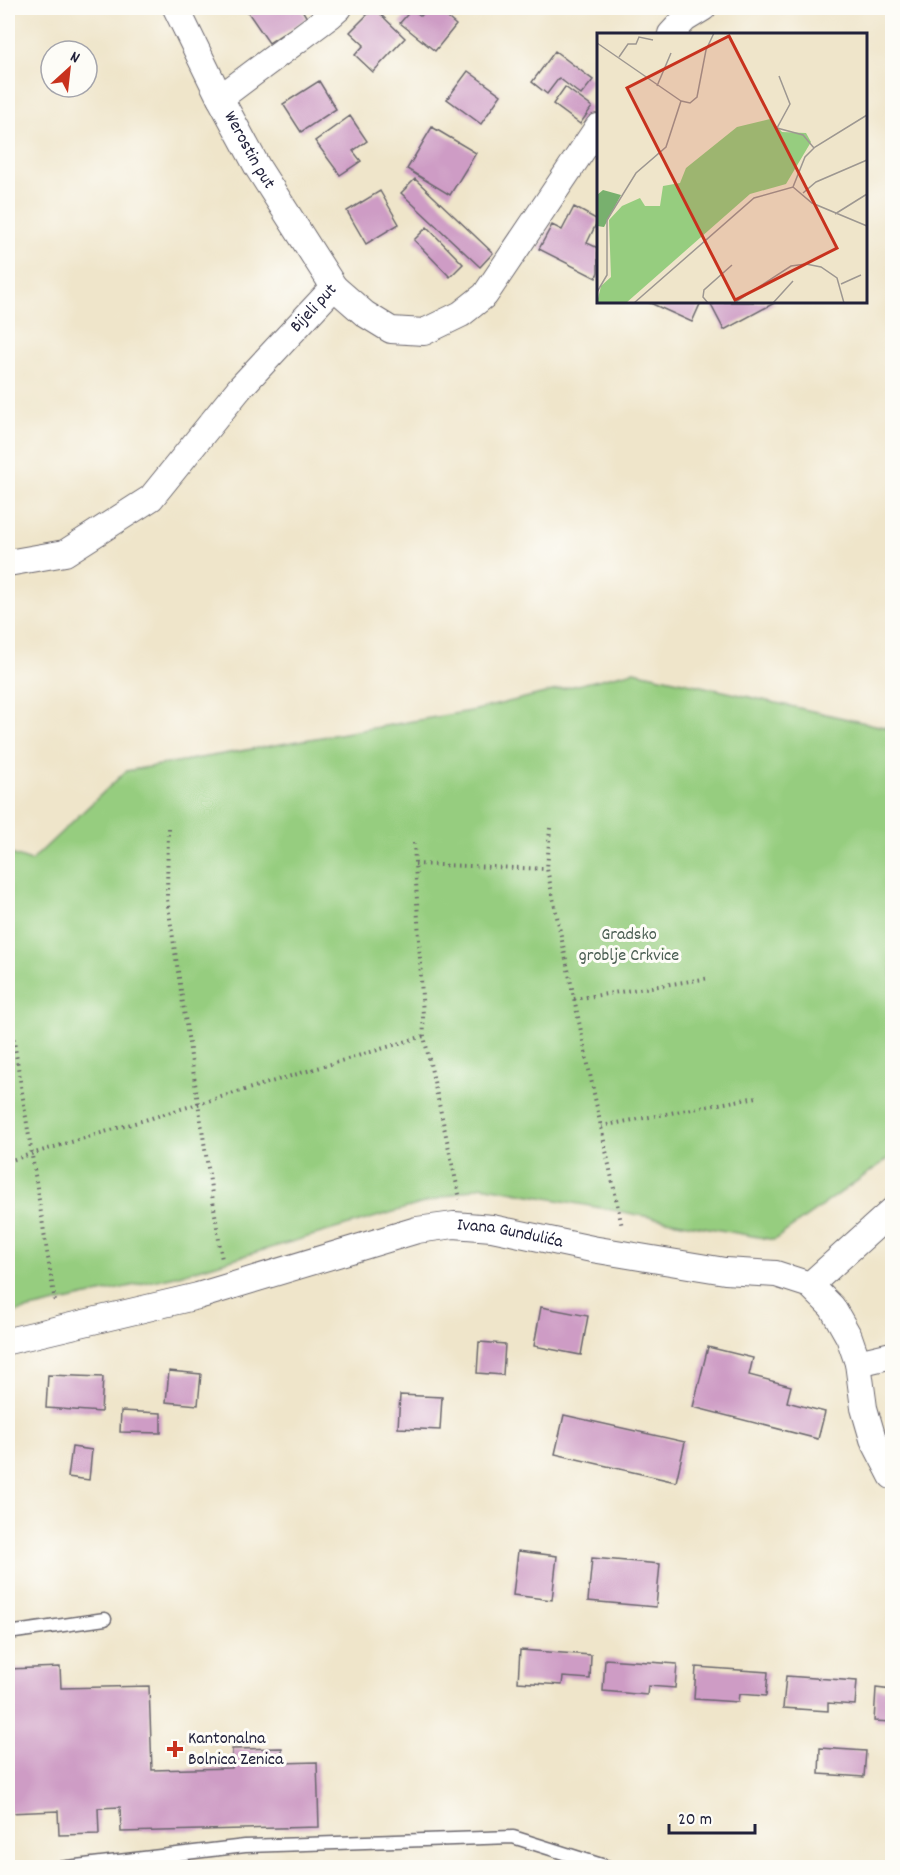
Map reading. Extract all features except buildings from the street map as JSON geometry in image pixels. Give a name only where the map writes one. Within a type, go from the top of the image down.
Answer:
[{"type":"street","name":"Werostin put","points":[[176,8],[220,98],[258,168],[334,287]]},
{"type":"street","points":[[220,98],[339,8]]},
{"type":"street","points":[[671,33],[685,19],[703,8]]},
{"type":"street","name":"Bijeli put","points":[[8,563],[65,553],[150,498],[239,388],[334,287],[365,314],[391,330],[424,332],[461,314],[485,294],[597,128]]},
{"type":"street","points":[[810,1285],[892,1211]]},
{"type":"street","name":"Ivana Gundulića","points":[[8,1341],[226,1287],[417,1230],[454,1225],[492,1228],[628,1255],[725,1271],[776,1274],[810,1285],[832,1307],[849,1337],[858,1363],[864,1408],[873,1439],[892,1476]]},
{"type":"street","points":[[858,1363],[892,1355]]},
{"type":"lane","points":[[8,1633],[105,1619]]},
{"type":"lane","points":[[59,1868],[245,1846],[513,1837],[611,1868]]},
{"type":"path","points":[[168,828],[167,899],[226,1287]]},
{"type":"path","points":[[550,828],[547,869],[628,1255]]},
{"type":"path","points":[[414,843],[424,1036],[466,1226]]},
{"type":"path","points":[[415,864],[547,869]]},
{"type":"path","points":[[574,999],[710,978]]},
{"type":"path","points":[[8,1003],[59,1329]]},
{"type":"path","points":[[8,1161],[198,1102],[424,1036]]},
{"type":"path","points":[[601,1126],[757,1097]]},
{"type":"green space","name":"Gradsko groblje Crkvice","points":[[634,671],[888,728],[892,741],[892,1156],[774,1240],[482,1186],[175,1276],[8,1314],[8,853],[31,861],[126,771],[476,710]]},
{"type":"place","name":"Kantonalna Bolnica Zenica","points":[[175,1749]]}]
